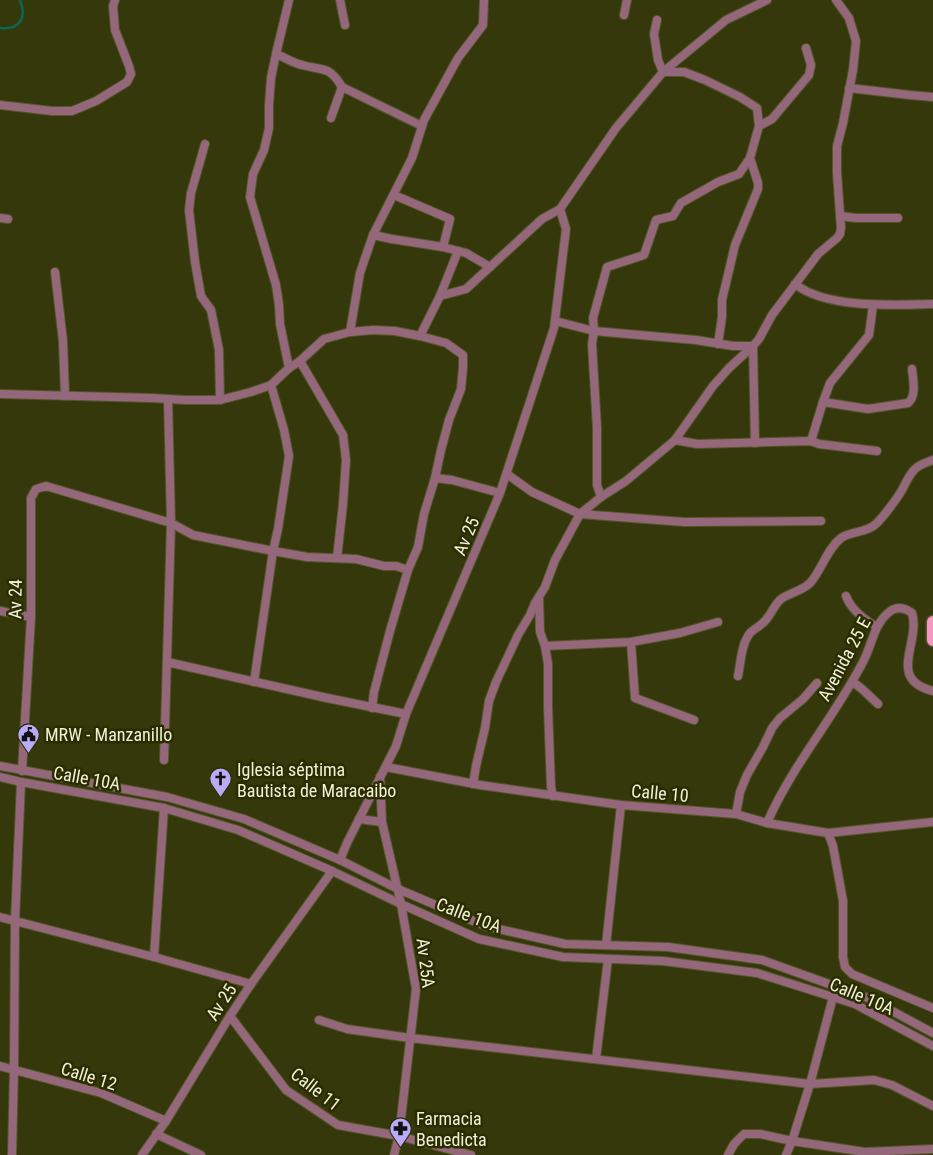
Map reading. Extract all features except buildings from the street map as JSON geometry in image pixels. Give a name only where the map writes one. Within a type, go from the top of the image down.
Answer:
[{"type":"main road","points":[[933,622],[933,640]]},
{"type":"street","points":[[0,105],[52,112],[72,112],[96,101],[127,82],[131,74],[130,66],[115,30],[113,6],[115,0]]},
{"type":"street","points":[[289,0],[276,54],[271,87],[269,128],[264,150],[253,174],[250,196],[276,285],[280,324],[289,368]]},
{"type":"street","points":[[340,0],[345,25]]},
{"type":"street","points":[[350,332],[360,273],[374,235],[412,158],[424,120],[458,58],[482,25],[484,0]]},
{"type":"street","points":[[624,15],[627,0]]},
{"type":"street","points":[[440,296],[466,289],[542,219],[560,209],[616,128],[664,72],[726,20],[767,0]]},
{"type":"street","points":[[473,784],[489,701],[510,650],[545,587],[555,560],[580,514],[601,497],[626,481],[674,440],[712,386],[759,339],[772,314],[818,254],[840,234],[837,173],[838,146],[853,70],[856,41],[849,18],[836,0]]},
{"type":"street","points":[[657,20],[654,34],[658,60],[664,72]]},
{"type":"street","points":[[759,126],[772,119],[808,75],[812,65],[806,48]]},
{"type":"street","points":[[276,54],[301,65],[331,72],[342,87],[422,126]]},
{"type":"street","points":[[601,497],[597,485],[597,428],[592,344],[593,318],[608,267],[644,256],[656,220],[673,216],[681,203],[718,182],[739,174],[750,158],[759,126],[757,108],[740,97],[684,72],[664,72]]},
{"type":"street","points":[[331,118],[342,87]]},
{"type":"street","points":[[849,88],[933,96]]},
{"type":"street","points":[[205,144],[191,193],[189,210],[201,296],[211,310],[219,350],[220,400]]},
{"type":"street","points":[[718,344],[722,317],[722,300],[735,245],[758,189],[750,158]]},
{"type":"street","points":[[394,195],[450,219],[443,247]]},
{"type":"street","name":"Av 25","points":[[340,860],[396,746],[406,714],[507,474],[554,328],[566,229],[560,209]]},
{"type":"street","points":[[840,216],[898,218]]},
{"type":"street","points":[[374,235],[466,253],[490,267]]},
{"type":"street","points":[[420,336],[440,296],[458,251]]},
{"type":"street","points":[[54,272],[63,340],[65,396]]},
{"type":"street","points":[[795,284],[804,291],[829,299],[873,305],[933,304]]},
{"type":"street","points":[[811,441],[830,383],[869,335],[873,305]]},
{"type":"street","points":[[555,321],[594,331],[696,340],[733,346],[753,346]]},
{"type":"street","points":[[0,394],[220,400],[251,392],[271,384],[324,339],[350,332],[373,330],[395,331],[446,343],[462,355],[461,389],[449,420],[424,514],[418,547],[408,570],[383,657],[372,708]]},
{"type":"street","points":[[753,346],[755,443]]},
{"type":"street","points":[[300,361],[343,435],[346,460],[337,558]]},
{"type":"street","points":[[823,402],[868,409],[908,403],[912,400],[913,395],[912,369]]},
{"type":"street","points":[[254,682],[289,456],[271,384]]},
{"type":"street","points":[[164,760],[170,523],[168,399]]},
{"type":"street","points":[[674,440],[697,444],[811,441],[819,444],[877,451]]},
{"type":"street","points":[[738,676],[744,647],[748,638],[768,618],[779,601],[804,588],[811,582],[826,556],[840,539],[876,524],[896,498],[912,472],[919,465],[933,460]]},
{"type":"street","points":[[507,474],[532,492],[580,514],[684,522],[821,521]]},
{"type":"street","points":[[435,478],[452,480],[500,493]]},
{"type":"street","name":"Av 24","points":[[22,771],[31,617],[31,498],[36,489],[46,486],[170,523]]},
{"type":"street","points":[[170,523],[193,535],[273,551],[306,557],[356,559],[408,570]]},
{"type":"street","points":[[846,596],[849,603],[863,618],[877,627]]},
{"type":"street","points":[[539,597],[540,632],[548,664],[551,787],[553,796]]},
{"type":"street","name":"Avenida 25 E","points":[[767,824],[789,778],[853,682],[867,655],[877,627],[890,611],[903,608],[912,613],[914,627],[908,656],[911,678],[915,684],[933,691]]},
{"type":"street","points":[[0,611],[31,617]]},
{"type":"street","points":[[545,646],[630,642],[680,633],[718,622]]},
{"type":"street","points":[[630,642],[635,698],[694,720]]},
{"type":"street","points":[[167,662],[406,714]]},
{"type":"street","points":[[853,682],[878,704]]},
{"type":"street","points":[[736,814],[740,792],[747,775],[772,728],[817,683]]},
{"type":"street","name":"Calle 10A","points":[[0,766],[167,797],[244,819],[485,926],[565,944],[668,948],[762,960],[868,998],[933,1033]]},
{"type":"street","name":"Calle 10","points":[[386,767],[473,784],[553,796],[621,805],[736,814],[767,824],[828,833],[933,822]]},
{"type":"street","name":"Av 25A","points":[[380,776],[382,822],[398,889],[416,989],[399,1136],[394,1155]]},
{"type":"street","name":"Calle 10A","points":[[0,777],[164,808],[238,830],[332,870],[479,939],[563,957],[663,961],[756,973],[855,1004],[933,1046]]},
{"type":"street","points":[[12,1155],[15,921],[21,782]]},
{"type":"street","points":[[606,945],[621,805]]},
{"type":"street","points":[[154,957],[164,808]]},
{"type":"street","points":[[359,819],[382,822]]},
{"type":"street","points":[[828,833],[833,846],[843,901],[843,957],[845,967],[852,974],[933,1008]]},
{"type":"street","name":"Av 25","points":[[142,1155],[166,1121],[251,984],[332,870]]},
{"type":"street","points":[[0,917],[251,984]]},
{"type":"street","points":[[596,1059],[608,959]]},
{"type":"street","points":[[786,1155],[810,1084],[833,997]]},
{"type":"street","name":"Calle 11","points":[[230,1016],[286,1090],[338,1125],[399,1136],[470,1155]]},
{"type":"street","points":[[318,1020],[347,1029],[410,1038],[810,1084],[874,1080],[892,1085],[933,1106]]},
{"type":"street","name":"Calle 12","points":[[0,1066],[101,1093],[166,1121]]},
{"type":"street","points":[[156,1134],[201,1155]]},
{"type":"street","points":[[728,1155],[734,1144],[744,1134],[760,1134],[865,1152],[933,1149]]},
{"type":"waterway","points":[[0,28],[13,27],[20,22],[23,12],[20,0]]},
{"type":"place","name":"MRW - Manzanillo","points":[[29,753]]},
{"type":"place","name":"Iglesia séptima Bautista de Maracaibo","points":[[221,798]]},
{"type":"place","name":"Farmacia Benedicta","points":[[400,1147]]}]
